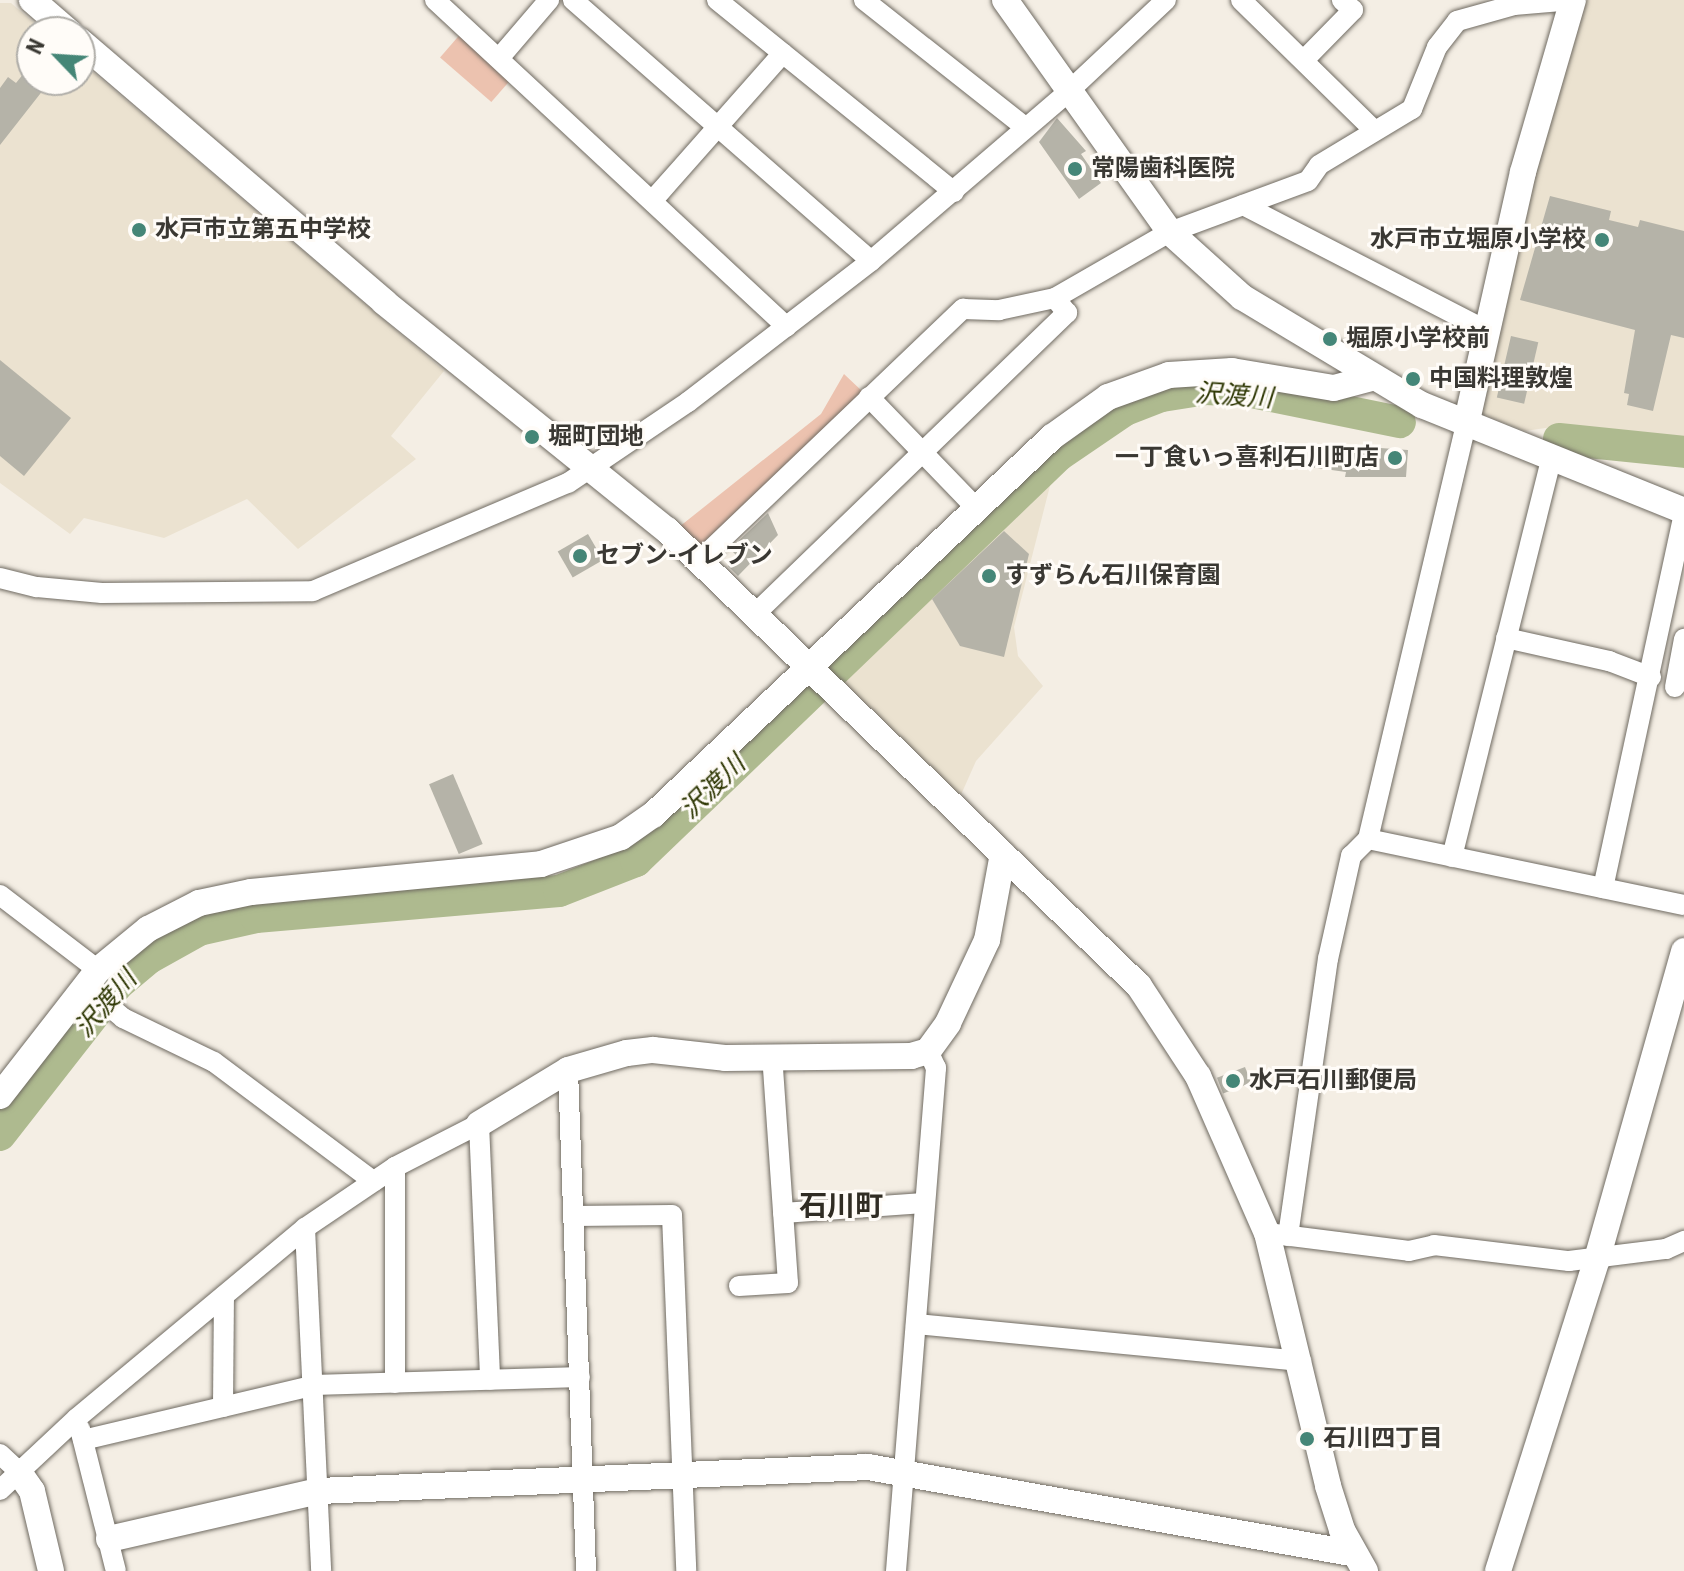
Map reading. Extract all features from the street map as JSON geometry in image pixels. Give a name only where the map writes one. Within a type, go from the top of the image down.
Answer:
[{"type":"street","points":[[32,0],[50,16]]},
{"type":"street","points":[[435,0],[501,56],[787,327]]},
{"type":"street","points":[[501,56],[549,0]]},
{"type":"street","points":[[573,0],[871,261]]},
{"type":"street","points":[[717,0],[954,192]]},
{"type":"street","points":[[864,0],[1026,128]]},
{"type":"street","points":[[1005,0],[1170,232],[1242,297],[1371,378],[1466,425],[1684,512],[1651,680],[1603,888]]},
{"type":"street","points":[[0,578],[37,587],[102,593],[313,591],[434,544],[588,470],[787,327],[871,261],[1069,91],[1166,0]]},
{"type":"street","points":[[1241,0],[1375,131]]},
{"type":"street","points":[[1304,60],[1353,10],[1342,0]]},
{"type":"street","points":[[700,560],[963,309],[999,310],[1055,298],[1170,232],[1308,181],[1319,165],[1412,109],[1437,47],[1457,21],[1514,5],[1573,0],[1523,172],[1368,839],[1351,856],[1328,959],[1278,1234]]},
{"type":"street","points":[[653,200],[783,53]]},
{"type":"street","points":[[96,55],[588,470],[700,560],[818,679],[1119,963],[1161,1014],[1198,1076],[1278,1234],[1328,1486],[1358,1562]]},
{"type":"street","points":[[1243,205],[1487,331]]},
{"type":"street","points":[[755,614],[1067,313],[1055,298]]},
{"type":"street","points":[[0,1096],[93,984],[148,929],[199,903],[251,892],[541,864],[621,837],[653,815],[818,679],[977,509],[1075,417],[1140,383],[1232,371],[1334,388],[1371,378]]},
{"type":"street","points":[[869,397],[977,509]]},
{"type":"street","points":[[1452,857],[1551,459]]},
{"type":"street","points":[[1506,638],[1609,661],[1651,680],[1679,688],[1684,639]]},
{"type":"street","points":[[1368,839],[1684,905]]},
{"type":"street","points":[[0,1490],[9,1462],[77,1418],[305,1228],[395,1167],[479,1124],[587,1061],[653,1050],[772,1057],[911,1056],[928,1051],[948,1023],[987,940],[1003,854]]},
{"type":"street","points":[[0,895],[93,984],[123,1018],[214,1062],[373,1181]]},
{"type":"street","points":[[1498,1571],[1597,1259],[1684,951]]},
{"type":"street","points":[[896,1571],[936,1068],[928,1051]]},
{"type":"street","points":[[739,1286],[788,1283],[772,1057]]},
{"type":"street","points":[[568,1070],[586,1571]]},
{"type":"street","points":[[479,1124],[490,1380]]},
{"type":"street","points":[[395,1167],[395,1383]]},
{"type":"street","points":[[783,1213],[924,1203]]},
{"type":"street","points":[[574,1216],[672,1215],[686,1571]]},
{"type":"street","points":[[305,1228],[315,1385],[321,1571]]},
{"type":"street","points":[[1278,1234],[1409,1251],[1434,1245],[1569,1261],[1597,1259],[1684,1241]]},
{"type":"street","points":[[223,1407],[224,1296]]},
{"type":"street","points":[[916,1324],[1301,1361]]},
{"type":"street","points":[[83,1440],[315,1385],[580,1377]]},
{"type":"street","points":[[77,1418],[116,1571]]},
{"type":"street","points":[[9,1462],[32,1491],[51,1571]]},
{"type":"street","points":[[109,1539],[319,1491],[683,1474],[904,1469],[1358,1562]]},
{"type":"shaded area","name":"水戸市立堀原小学校","points":[[1584,0],[1684,0],[1684,443],[1559,426],[1525,431],[1481,414],[1536,171]]},
{"type":"shaded area","name":"水戸市立第五中学校","points":[[0,3],[11,3],[26,16],[16,16],[16,96],[96,96],[96,75],[444,371],[391,436],[416,459],[298,549],[247,499],[164,538],[84,518],[70,534],[0,483]]},
{"type":"shaded area","points":[[463,31],[514,76],[491,102],[440,57]]},
{"type":"shaded area","points":[[844,374],[863,392],[700,548],[679,527],[821,414]]},
{"type":"shaded area","points":[[1052,478],[1014,627],[1018,656],[1043,686],[976,761],[960,797],[841,681]]},
{"type":"building","points":[[8,77],[16,83],[16,96],[38,96],[0,145],[0,88]]},
{"type":"building","name":"常陽歯科医院","points":[[1057,118],[1086,151],[1081,154],[1101,183],[1079,199],[1039,142]]},
{"type":"building","points":[[1550,196],[1611,211],[1609,220],[1638,227],[1640,220],[1684,231],[1684,338],[1671,335],[1653,411],[1627,405],[1629,394],[1624,393],[1635,330],[1520,300]]},
{"type":"building","points":[[1511,336],[1538,342],[1524,404],[1497,397]]},
{"type":"building","points":[[0,360],[71,418],[24,476],[0,456]]},
{"type":"building","points":[[1325,444],[1408,450],[1406,477],[1345,477],[1346,472],[1310,467],[1311,451],[1324,452]]},
{"type":"building","points":[[768,513],[778,535],[738,576],[728,566],[738,557],[730,549]]},
{"type":"building","name":"すずらん石川保育園","points":[[1004,531],[1029,554],[1004,657],[960,646],[932,599]]},
{"type":"building","name":"セブン-イレブン","points":[[588,534],[603,560],[573,577],[558,552]]},
{"type":"building","points":[[453,774],[483,844],[459,854],[429,784]]},
{"type":"building","points":[[1245,1067],[1251,1083],[1223,1094],[1217,1078]]},
{"type":"waterway","name":"沢渡川","points":[[0,1135],[118,984],[149,958],[199,930],[256,917],[559,891],[636,861],[1059,455],[1125,410],[1162,396],[1206,389],[1247,391],[1400,422]]},
{"type":"waterway","name":"沢渡川","points":[[1559,439],[1684,452]]},
{"type":"place","name":"常陽歯科医院","points":[[1075,169]]},
{"type":"place","name":"水戸市立第五中学校","points":[[139,230]]},
{"type":"place","name":"水戸市立堀原小学校","points":[[1602,240]]},
{"type":"place","name":"堀原小学校前","points":[[1330,339]]},
{"type":"place","name":"中国料理敦煌","points":[[1413,379]]},
{"type":"place","name":"堀町団地","points":[[532,437]]},
{"type":"place","name":"一丁食いっ喜利石川町店","points":[[1395,458]]},
{"type":"place","name":"セブン-イレブン","points":[[580,556]]},
{"type":"place","name":"すずらん石川保育園","points":[[989,576]]},
{"type":"place","name":"水戸石川郵便局","points":[[1233,1081]]},
{"type":"place","name":"石川四丁目","points":[[1307,1439]]},
{"type":"district","name":"石川町","points":[[841,1206]]}]
